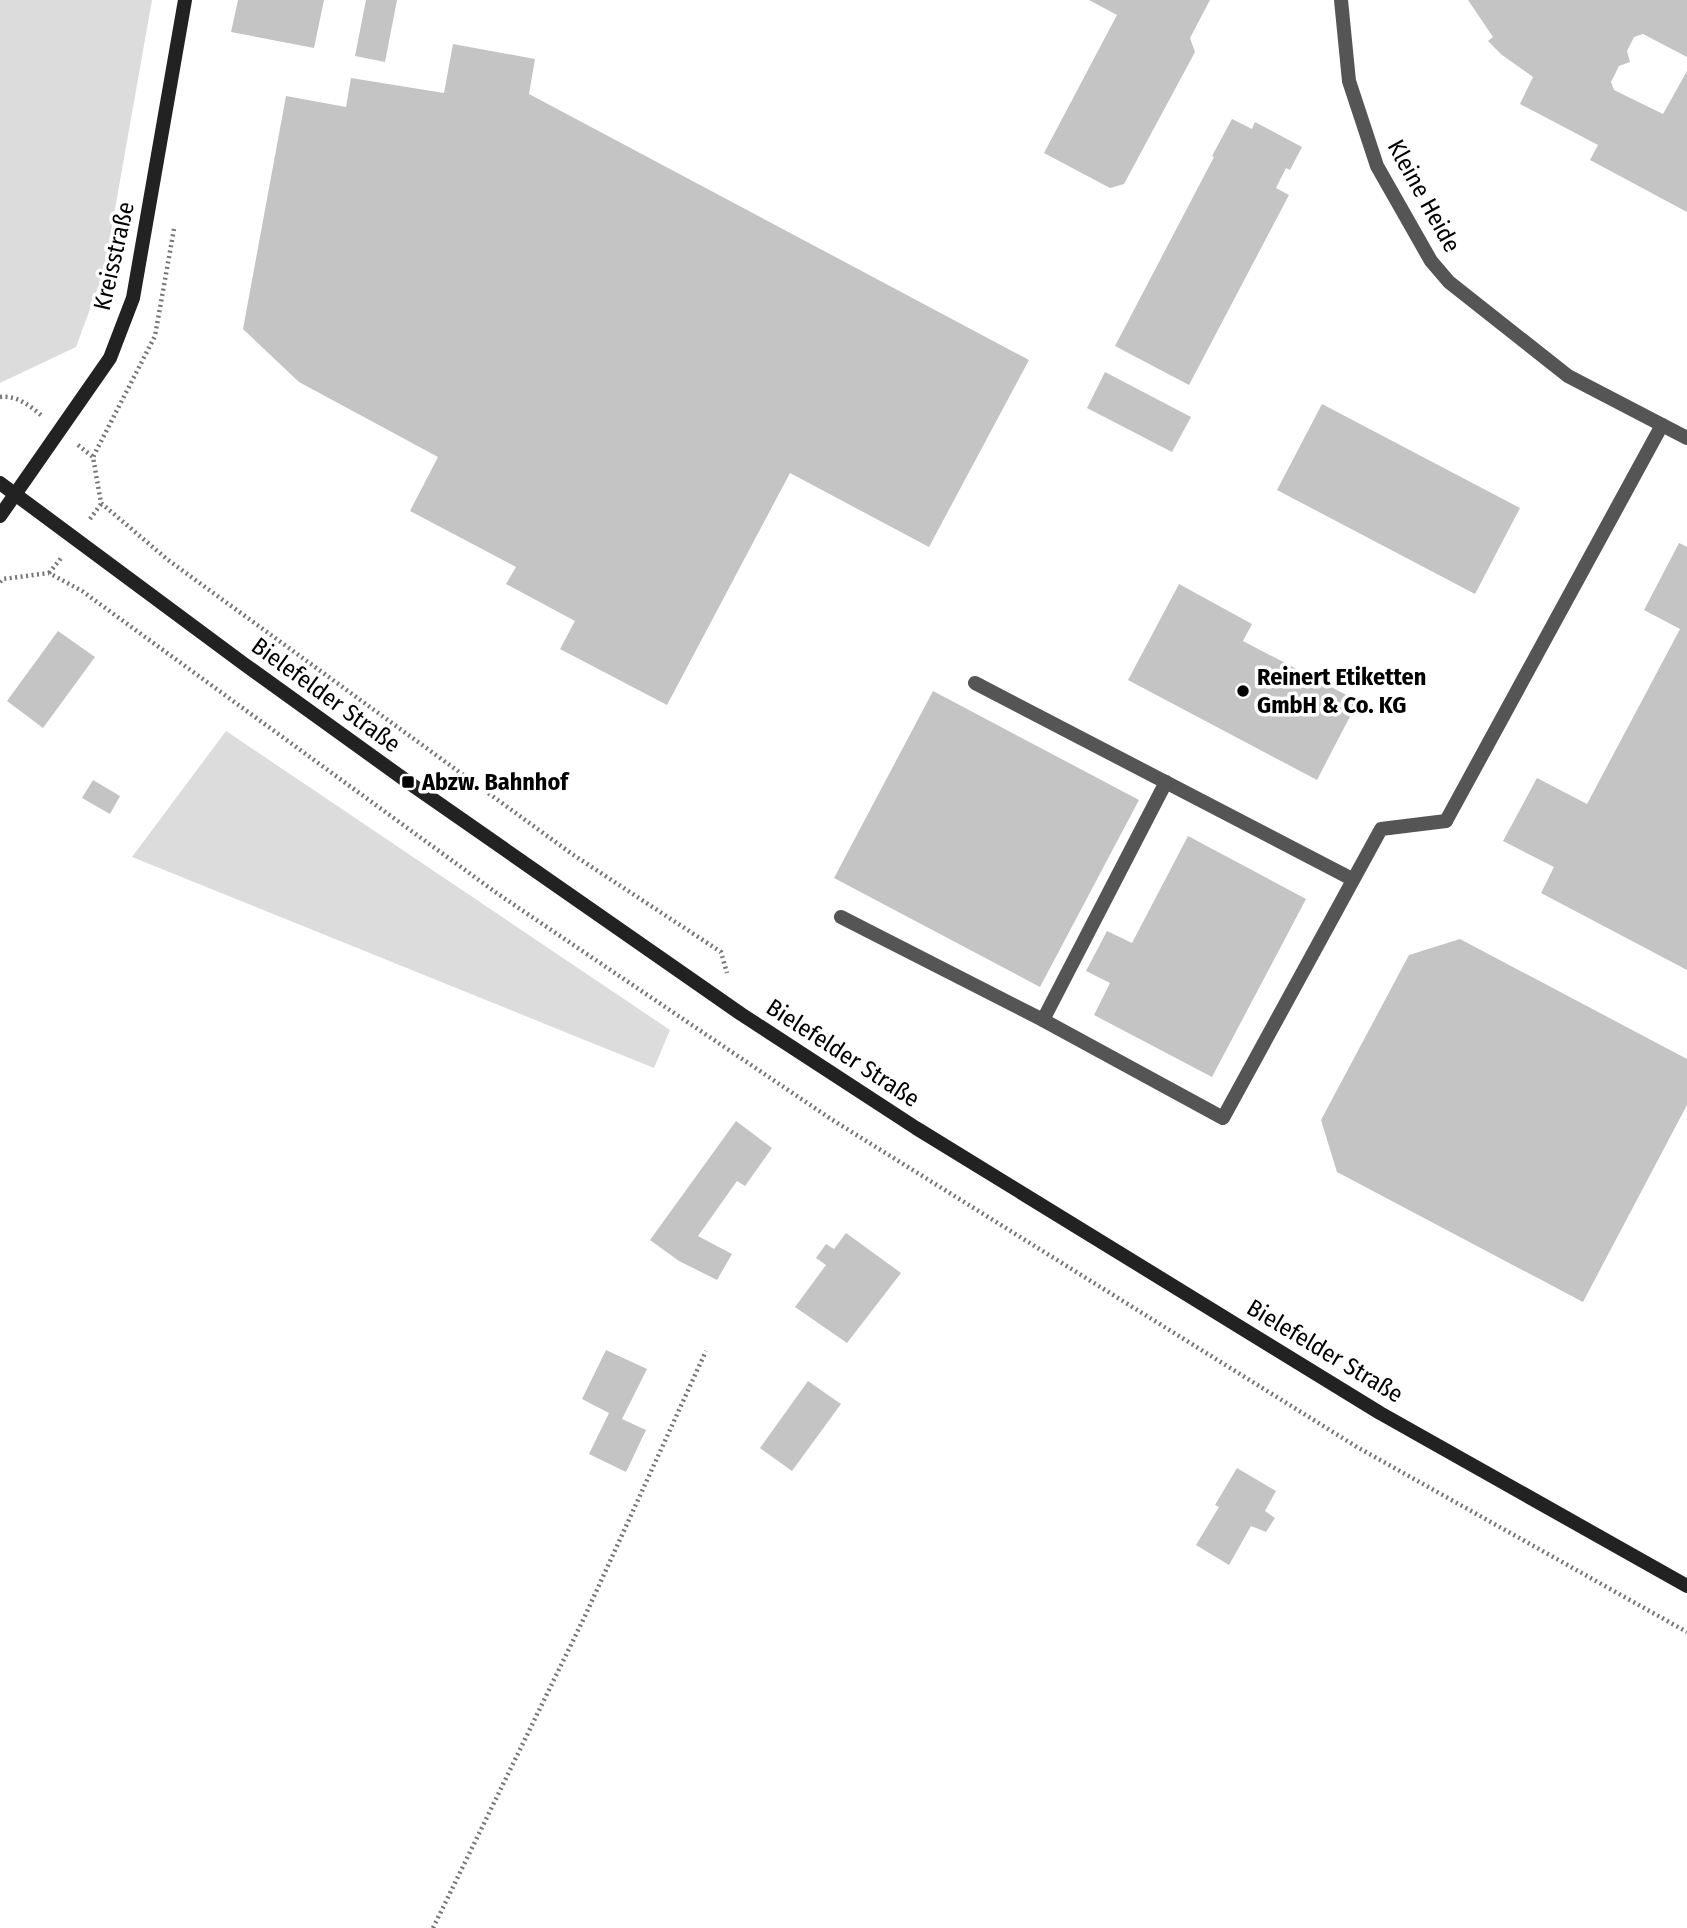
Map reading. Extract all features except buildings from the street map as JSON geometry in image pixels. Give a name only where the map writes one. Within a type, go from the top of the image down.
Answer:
[{"type":"street","name":"Kreisstraße","points":[[0,516],[110,358],[133,298],[185,0]]},
{"type":"street","name":"Kleine Heide","points":[[1341,0],[1349,81],[1377,166],[1431,261],[1449,282],[1568,376],[1687,438]]},
{"type":"street","points":[[841,918],[1043,1020],[1223,1118],[1381,829],[1446,821],[1662,425]]},
{"type":"street","name":"Bielefelder Straße","points":[[0,482],[408,782],[741,1014],[916,1128],[1380,1413],[1687,1586]]},
{"type":"street","points":[[975,683],[1352,879]]},
{"type":"street","points":[[1043,1020],[1166,782]]},
{"type":"path","points":[[0,397],[25,402]]},
{"type":"path","points":[[93,457],[101,503],[168,561],[572,854],[721,952],[741,1014]]},
{"type":"path","points":[[1,579],[49,573]]},
{"type":"path","points":[[433,1928],[585,1616],[706,1351]]},
{"type":"shaded area","points":[[0,0],[152,0],[104,271],[76,347],[0,383]]},
{"type":"shaded area","points":[[226,731],[670,1030],[654,1068],[132,857]]},
{"type":"place","name":"Reinert Etiketten GmbH & Co. KG","points":[[1243,691]]},
{"type":"place","name":"Abzw. Bahnhof","points":[[408,782]]}]
